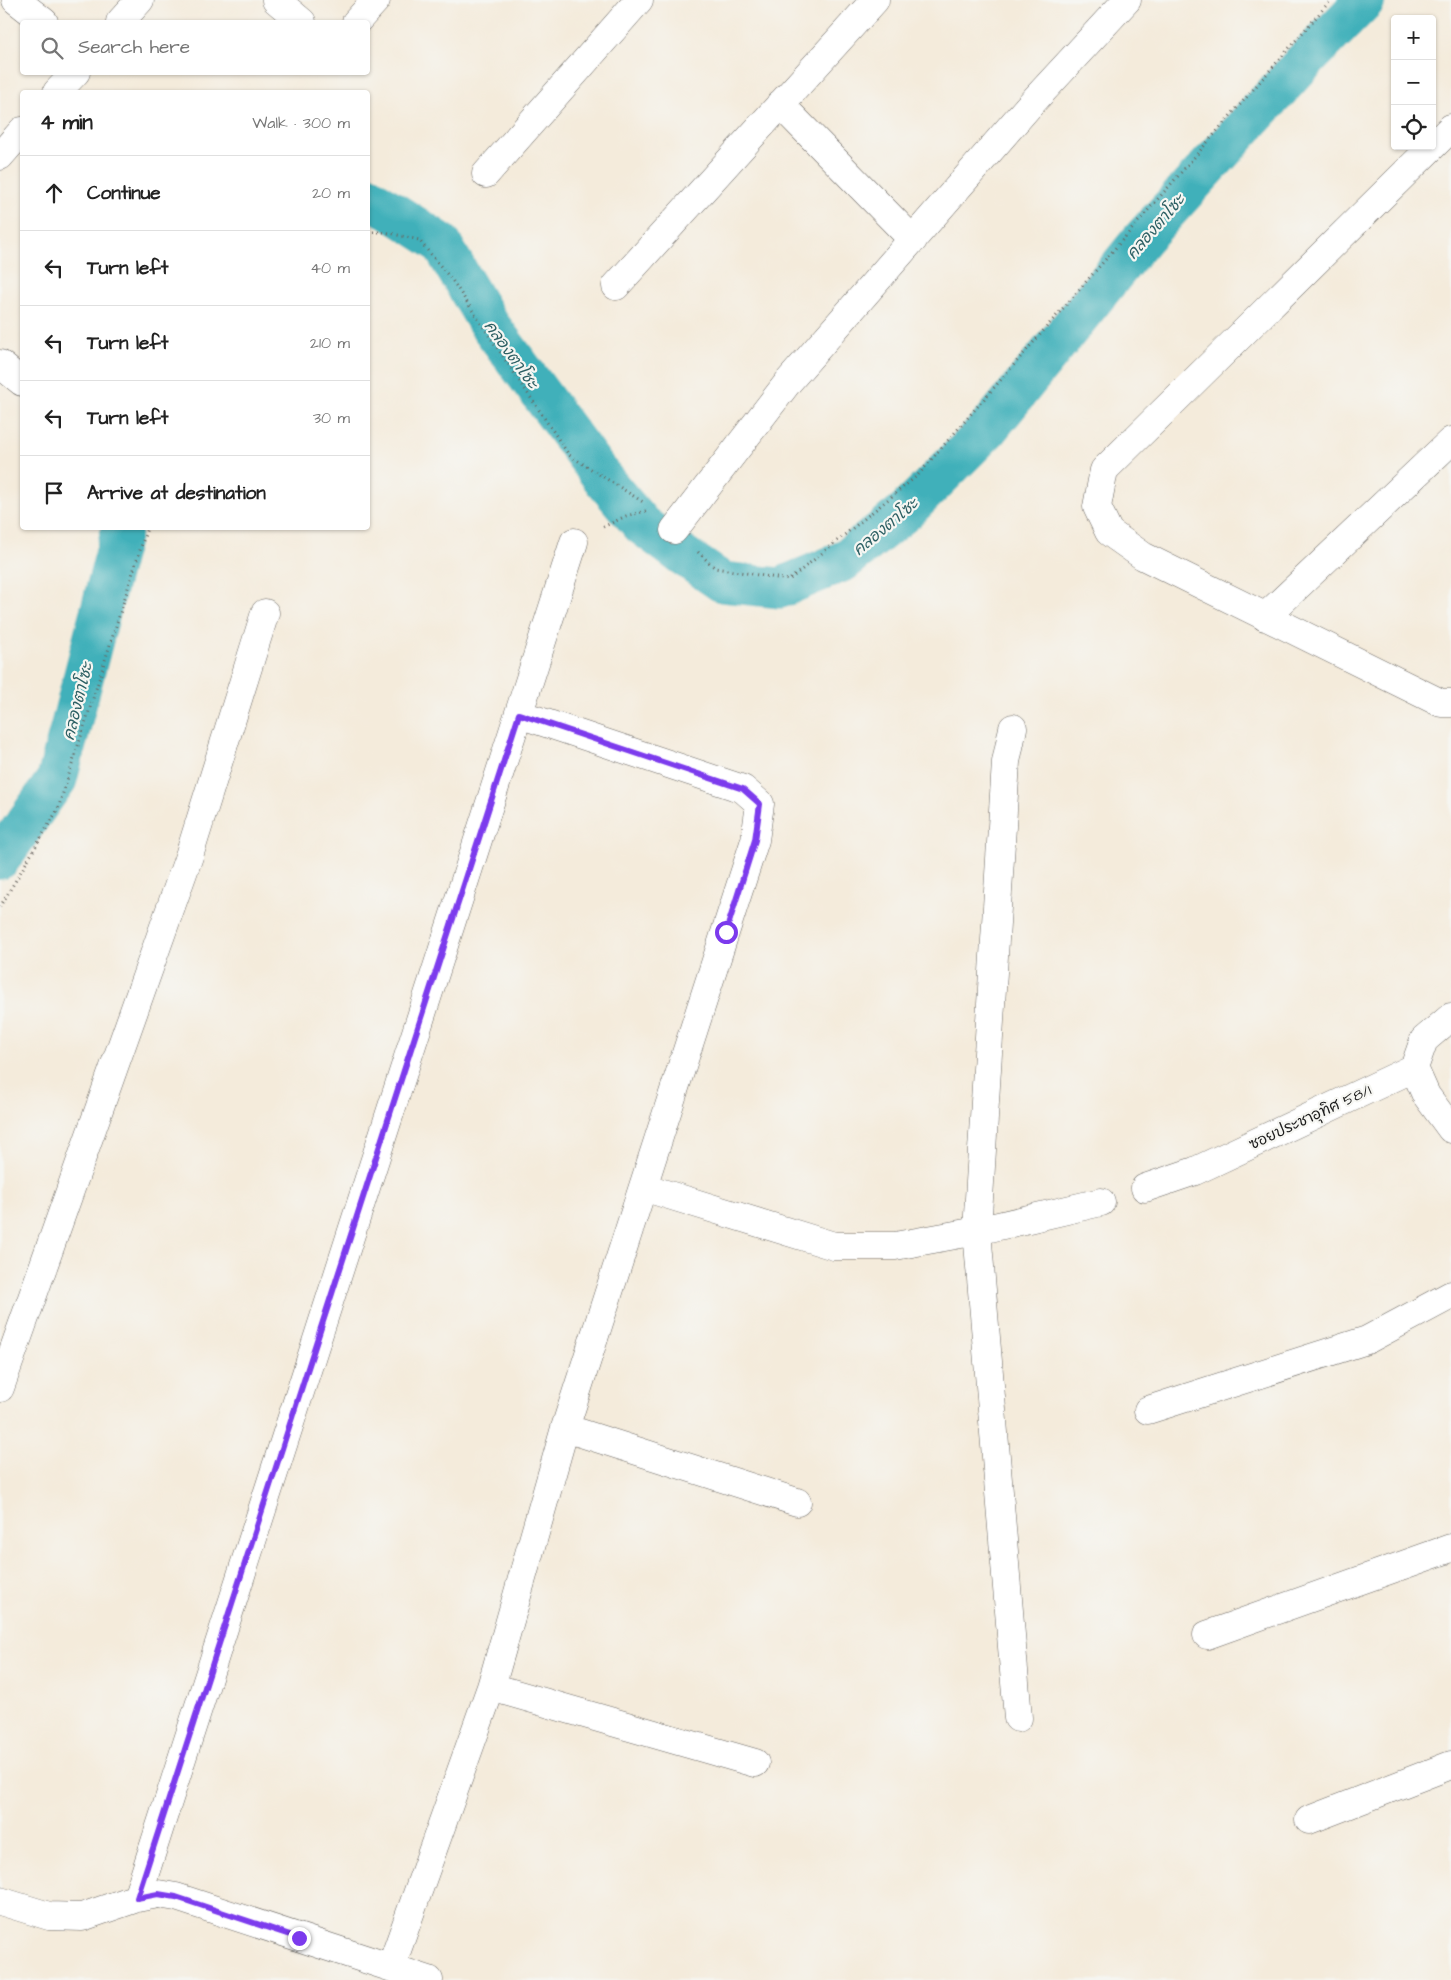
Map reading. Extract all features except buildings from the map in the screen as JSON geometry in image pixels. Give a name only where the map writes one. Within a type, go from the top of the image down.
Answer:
[{"type":"street","points":[[16,0],[41,20]]},
{"type":"street","points":[[122,20],[140,0]]},
{"type":"street","points":[[276,0],[300,20]]},
{"type":"street","points":[[358,20],[376,0]]},
{"type":"street","points":[[486,174],[639,0]]},
{"type":"street","points":[[616,286],[875,0]]},
{"type":"street","points":[[674,530],[790,381],[1028,107],[1127,0]]},
{"type":"street","points":[[59,90],[73,75]]},
{"type":"street","points":[[780,104],[913,240]]},
{"type":"street","points":[[1451,128],[1104,470],[1097,507],[1109,532],[1143,556],[1441,703],[1451,703]]},
{"type":"street","points":[[0,156],[20,133]]},
{"type":"street","points":[[0,364],[20,380]]},
{"type":"street","points":[[1265,617],[1451,441]]},
{"type":"street","points":[[137,1898],[574,542]]},
{"type":"street","points":[[0,1388],[188,856],[265,613]]},
{"type":"street","points":[[391,1967],[491,1687],[565,1428],[755,840],[760,804],[743,789],[519,714]]},
{"type":"street","points":[[1013,728],[1006,762],[977,1231],[1018,1718]]},
{"type":"street","points":[[1451,1017],[1424,1040],[1414,1068],[1426,1095],[1451,1129]]},
{"type":"street","name":"ซอยประชาอุทิศ 58/1","points":[[1145,1188],[1195,1171],[1414,1068]]},
{"type":"street","points":[[643,1187],[834,1246],[895,1246],[977,1231],[1101,1202]]},
{"type":"street","points":[[1148,1410],[1366,1340],[1451,1295]]},
{"type":"street","points":[[565,1428],[797,1502]]},
{"type":"street","points":[[1207,1635],[1451,1548]]},
{"type":"street","points":[[491,1687],[755,1763]]},
{"type":"street","points":[[1309,1820],[1451,1765]]},
{"type":"street","points":[[0,1901],[49,1916],[82,1917],[137,1898],[158,1894],[176,1897],[429,1980]]},
{"type":"path","points":[[674,530],[715,568],[790,580],[918,475],[1331,0]]},
{"type":"path","points":[[370,232],[385,232],[419,240],[452,280],[570,455],[643,502]]},
{"type":"path","points":[[0,907],[58,809],[146,530]]},
{"type":"waterway","name":"คลองตาโซะ","points":[[370,197],[441,243],[488,323],[604,480],[642,525],[722,582],[780,588],[844,561],[906,511],[987,430],[1142,239],[1301,65],[1365,0]]},
{"type":"waterway","name":"คลองตาโซะ","points":[[0,859],[57,779],[121,530]]},
{"type":"route","points":[[299,1938],[176,1897],[158,1894],[137,1898],[519,714],[743,789],[760,804],[755,840],[726,932]]}]
